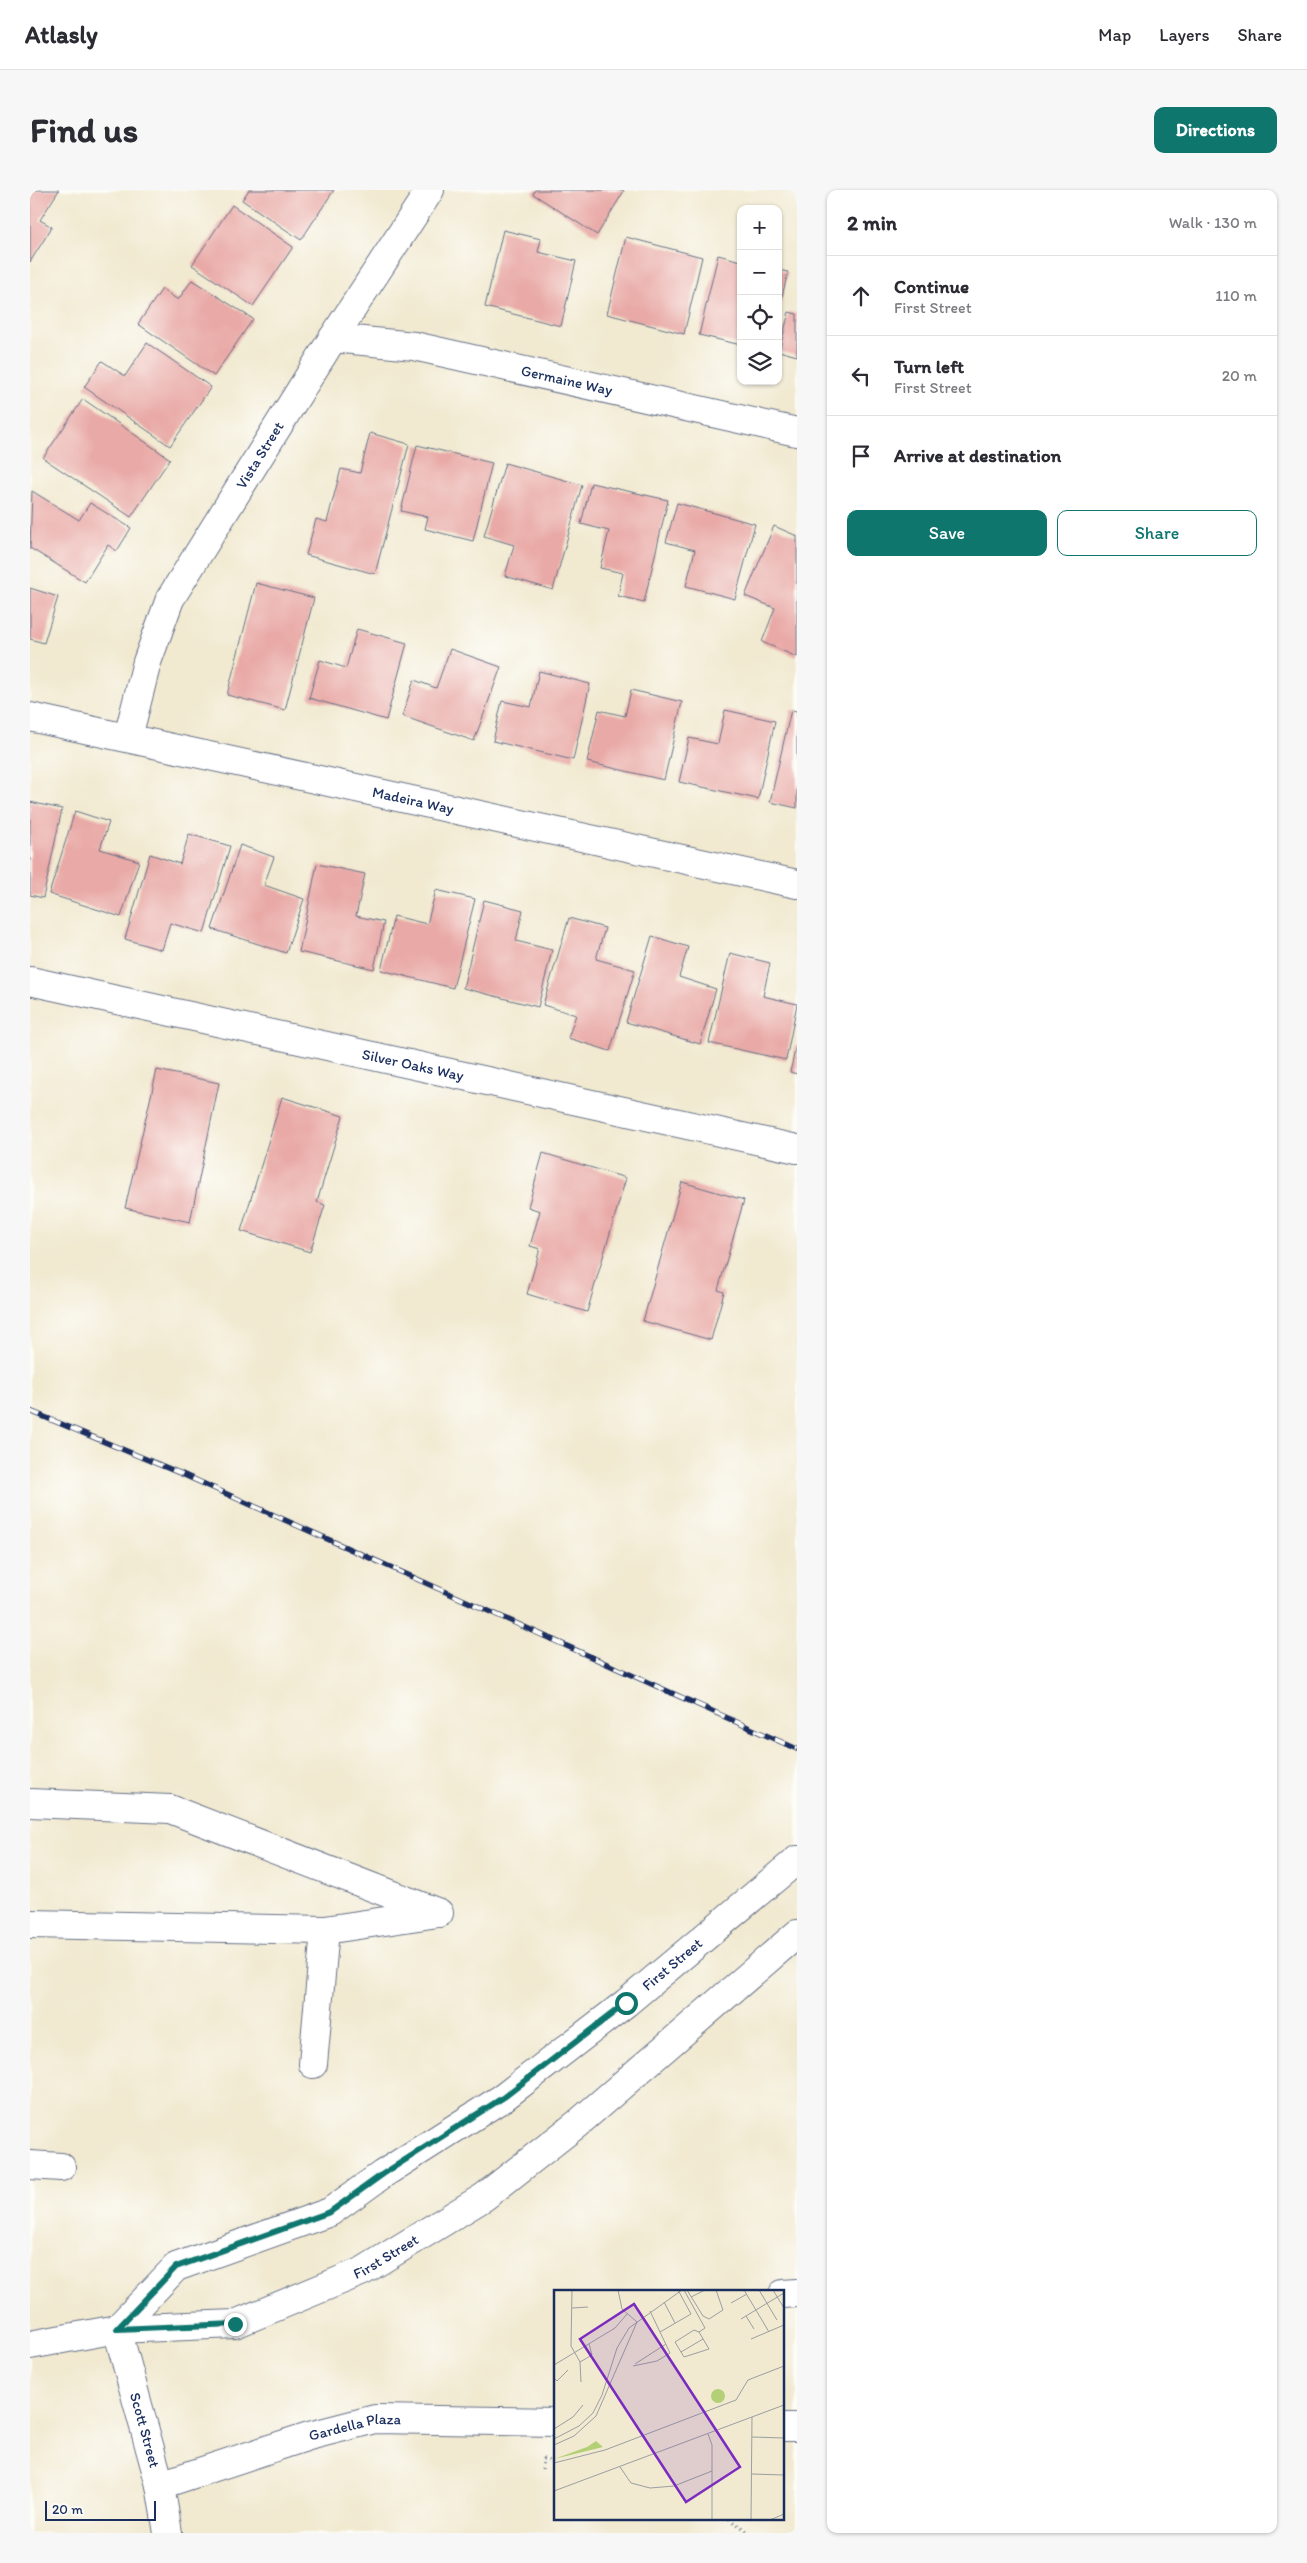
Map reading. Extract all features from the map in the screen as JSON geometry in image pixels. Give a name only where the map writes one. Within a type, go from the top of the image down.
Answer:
[{"type":"street","name":"Vista Street","points":[[128,738],[147,662],[170,599],[333,338],[430,190]]},
{"type":"street","name":"Germaine Way","points":[[333,338],[414,346],[797,432]]},
{"type":"street","name":"Madeira Way","points":[[30,717],[797,884]]},
{"type":"street","name":"Silver Oaks Way","points":[[30,981],[797,1149]]},
{"type":"street","points":[[30,1803],[170,1809],[439,1913],[325,1930],[30,1924]]},
{"type":"street","name":"First Street","points":[[117,2329],[176,2267],[330,2212],[383,2174],[504,2097],[626,2003],[797,1860]]},
{"type":"street","points":[[313,2064],[325,1930]]},
{"type":"street","name":"First Street","points":[[30,2345],[117,2329],[235,2324],[363,2271],[484,2196],[531,2160],[577,2124],[795,1936]]},
{"type":"street","points":[[30,2165],[61,2167]]},
{"type":"street","name":"Scott Street","points":[[117,2329],[160,2485],[168,2533]]},
{"type":"street","name":"Gardella Plaza","points":[[160,2485],[309,2436],[375,2419],[554,2422]]},
{"type":"street","points":[[784,2427],[797,2427]]},
{"type":"path","points":[[542,2469],[543,2459],[554,2462]]},
{"type":"path","points":[[730,2520],[750,2533]]},
{"type":"building","points":[[30,190],[59,190],[40,220],[52,227],[30,262]]},
{"type":"building","points":[[249,190],[334,190],[301,240],[242,200]]},
{"type":"building","points":[[535,190],[624,191],[597,235],[533,194]]},
{"type":"building","points":[[232,205],[293,247],[253,306],[192,265]]},
{"type":"building","points":[[503,230],[541,239],[538,252],[576,261],[561,326],[485,307]]},
{"type":"building","points":[[626,237],[702,257],[684,334],[607,314]]},
{"type":"building","points":[[718,255],[737,260],[737,344],[699,335]]},
{"type":"building","points":[[782,271],[788,272],[782,297]]},
{"type":"building","points":[[192,280],[253,319],[214,376],[138,324],[162,289],[178,300]]},
{"type":"building","points":[[789,312],[797,314],[797,356],[782,352],[782,339]]},
{"type":"building","points":[[147,343],[211,387],[170,446],[84,387],[102,361],[125,376]]},
{"type":"building","points":[[83,399],[170,459],[131,517],[43,458]]},
{"type":"building","points":[[370,433],[409,444],[375,574],[306,555],[316,519],[327,522],[341,469],[360,473]]},
{"type":"building","points":[[417,445],[492,463],[473,541],[425,529],[428,517],[401,511]]},
{"type":"building","points":[[505,463],[582,485],[553,590],[505,576],[514,545],[484,536]]},
{"type":"building","points":[[591,483],[668,500],[644,602],[618,596],[623,573],[600,568],[609,531],[581,524]]},
{"type":"building","points":[[32,491],[79,520],[90,503],[131,528],[117,551],[108,545],[85,582],[30,548]]},
{"type":"building","points":[[677,503],[755,524],[735,599],[686,586],[695,550],[666,542]]},
{"type":"building","points":[[774,526],[797,536],[797,657],[762,642],[775,608],[745,596]]},
{"type":"building","points":[[256,583],[314,598],[285,710],[227,695]]},
{"type":"building","points":[[30,588],[58,597],[44,643],[30,639]]},
{"type":"building","points":[[357,629],[407,643],[386,720],[309,698],[320,660],[346,668]]},
{"type":"building","points":[[450,649],[501,667],[474,741],[402,716],[414,680],[436,688]]},
{"type":"building","points":[[539,671],[590,684],[573,760],[493,741],[502,701],[531,707]]},
{"type":"building","points":[[631,690],[682,702],[664,780],[587,762],[599,710],[625,716]]},
{"type":"building","points":[[725,710],[775,721],[758,799],[679,782],[689,738],[718,744]]},
{"type":"building","points":[[791,710],[797,711],[797,808],[770,802]]},
{"type":"building","points":[[30,802],[62,809],[43,898],[30,895]]},
{"type":"building","points":[[75,811],[109,822],[100,849],[139,861],[121,917],[49,894]]},
{"type":"building","points":[[189,834],[230,846],[204,933],[170,923],[162,950],[125,939],[150,854],[180,864]]},
{"type":"building","points":[[240,845],[274,857],[264,885],[304,899],[286,953],[212,929]]},
{"type":"building","points":[[317,864],[365,874],[356,916],[384,922],[374,969],[299,952]]},
{"type":"building","points":[[436,890],[475,899],[453,988],[381,970],[394,916],[427,924]]},
{"type":"building","points":[[484,900],[523,910],[516,941],[552,950],[538,1007],[463,988]]},
{"type":"building","points":[[569,918],[605,928],[596,959],[635,970],[610,1051],[568,1038],[576,1015],[543,1005]]},
{"type":"building","points":[[652,936],[688,947],[679,977],[716,989],[700,1044],[626,1022]]},
{"type":"building","points":[[730,953],[770,963],[763,996],[797,1004],[786,1060],[709,1043]]},
{"type":"building","points":[[797,1046],[797,1074],[790,1072]]},
{"type":"building","points":[[157,1070],[219,1083],[190,1222],[125,1208]]},
{"type":"building","points":[[282,1097],[343,1116],[317,1202],[325,1205],[310,1252],[241,1231]]},
{"type":"building","points":[[543,1153],[626,1178],[587,1312],[527,1294],[540,1249],[530,1246],[540,1211],[528,1207]]},
{"type":"building","points":[[682,1182],[744,1200],[718,1290],[724,1292],[711,1340],[643,1321]]},
{"type":"railway","points":[[30,1411],[182,1474],[797,1749]]},
{"type":"route","points":[[235,2324],[117,2329],[176,2267],[330,2212],[383,2174],[504,2097],[626,2003]]}]
